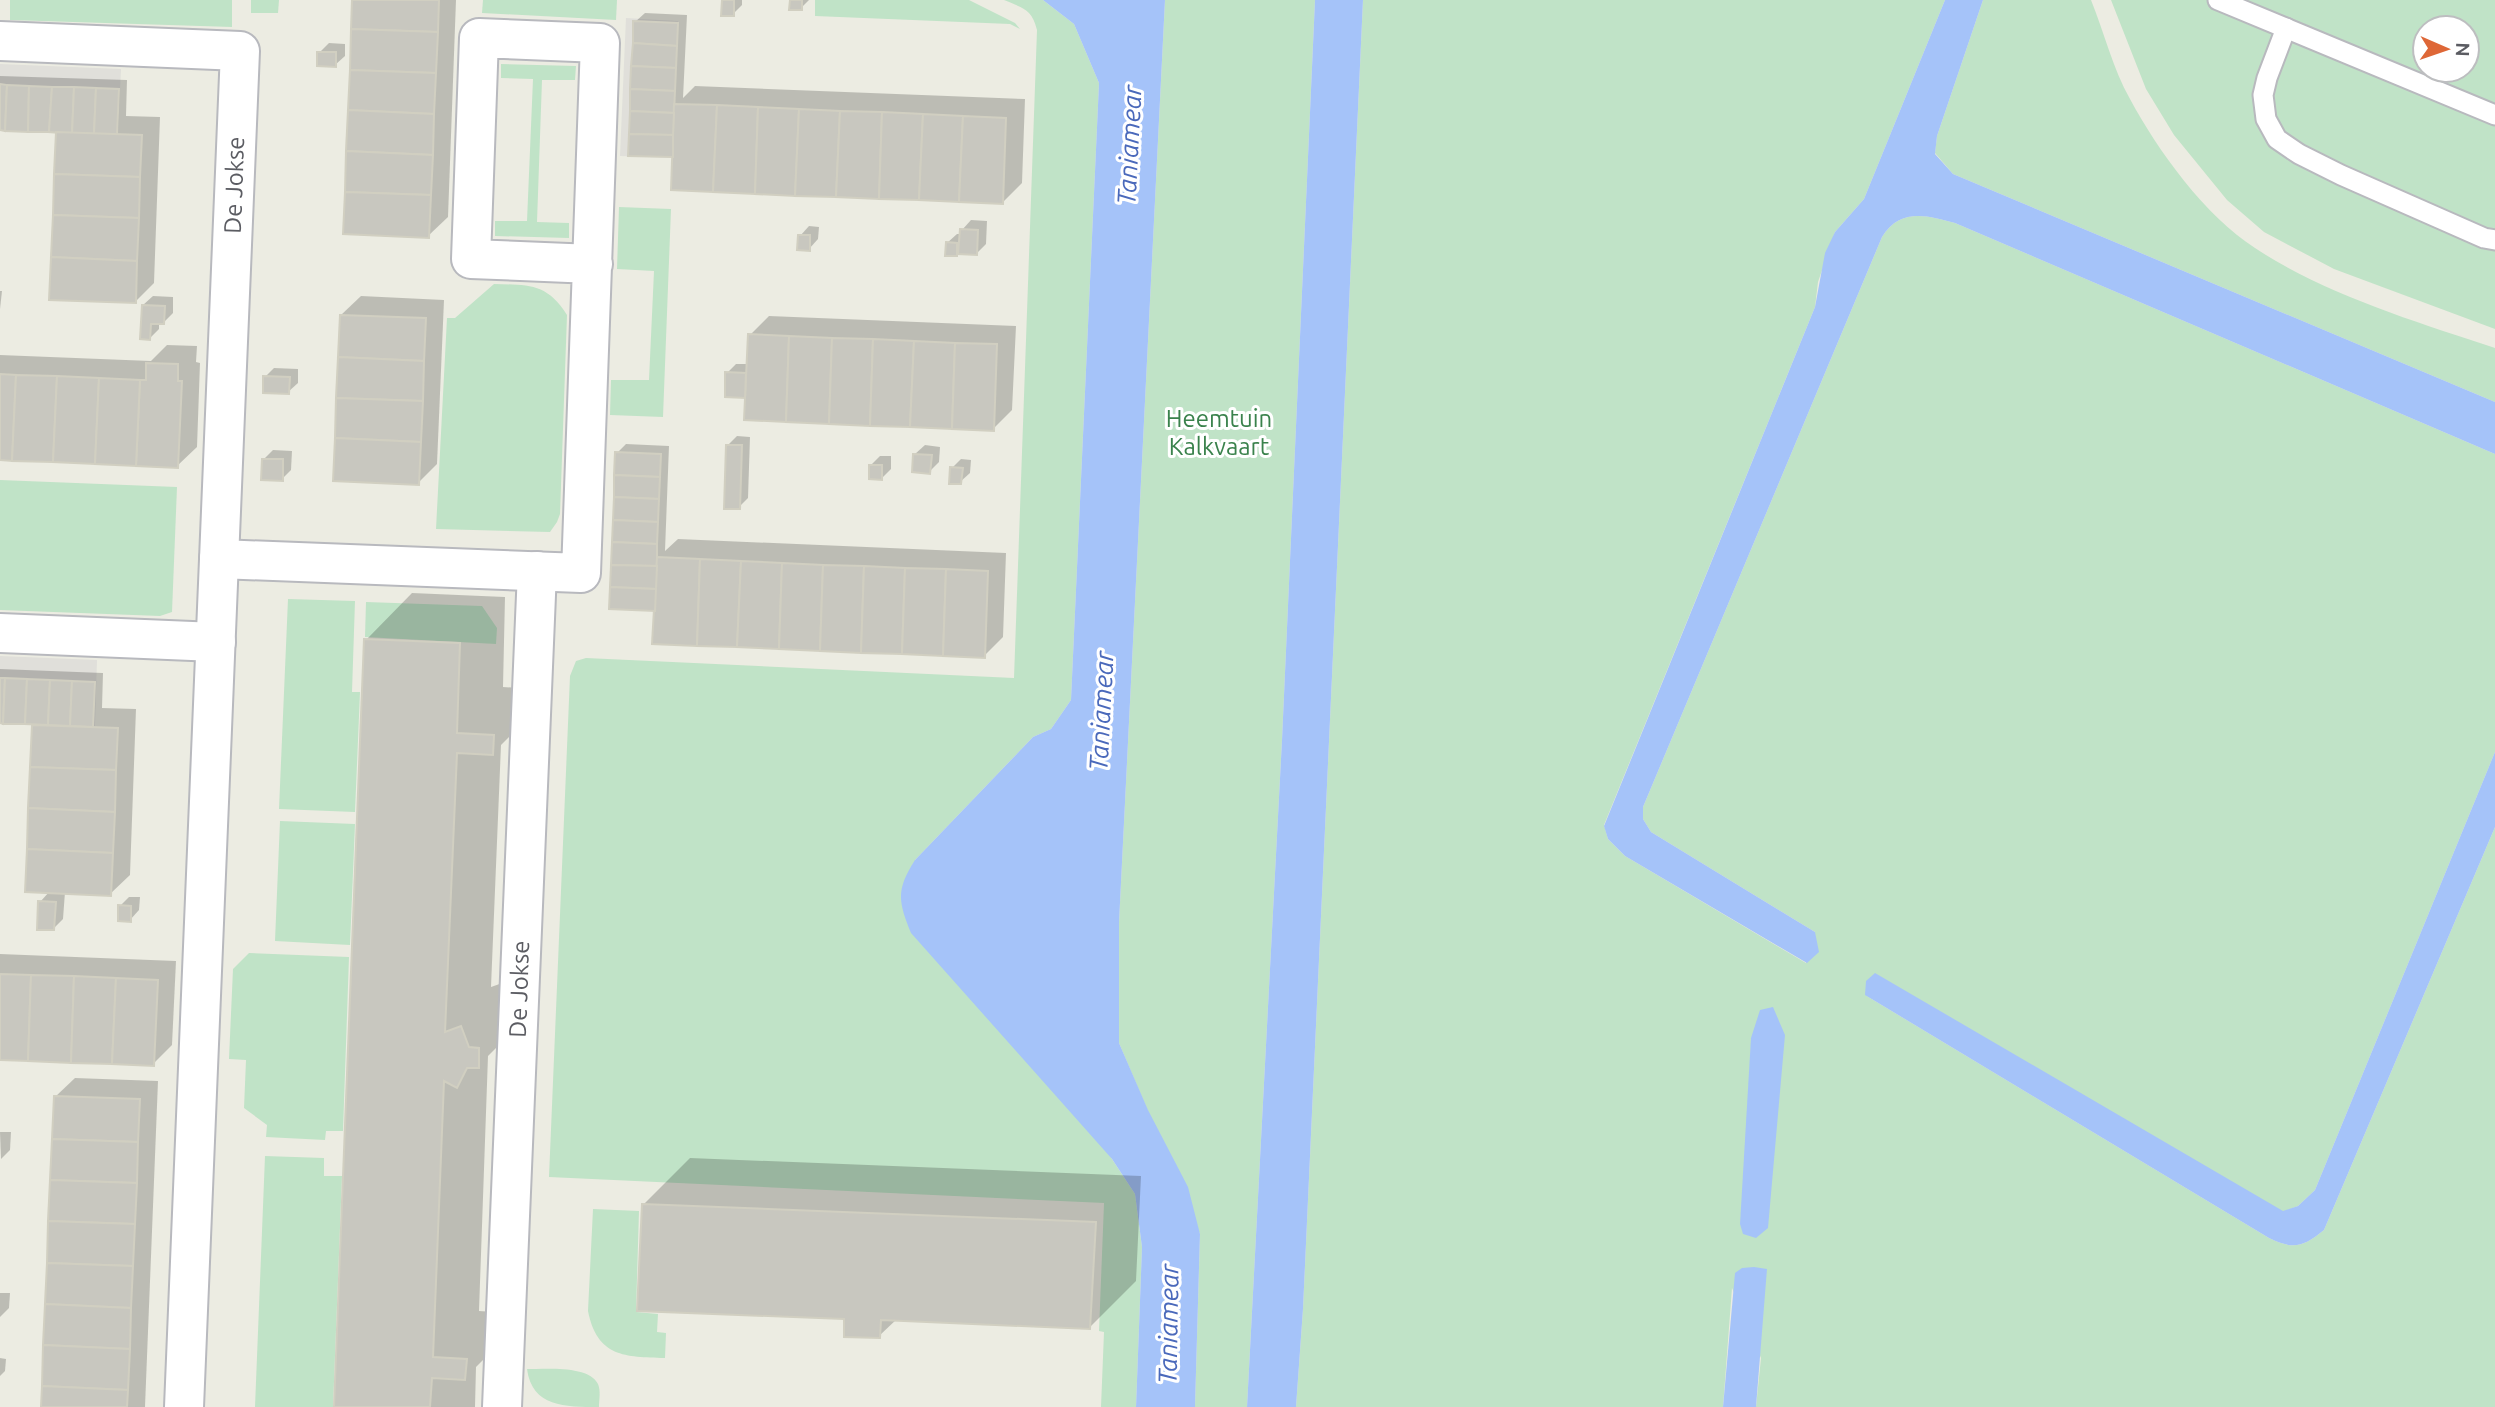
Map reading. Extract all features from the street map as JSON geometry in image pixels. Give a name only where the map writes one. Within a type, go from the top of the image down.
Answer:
[{"type":"street","points":[[219,559],[581,573],[593,264],[600,43],[479,38],[471,259],[593,264]]},
{"type":"street","name":"De Jokse","points":[[0,41],[240,51],[184,1407]]},
{"type":"street","name":"De Jokse","points":[[502,1407],[537,571]]},
{"type":"street","points":[[0,633],[216,642]]},
{"type":"lane","points":[[2218,0],[2495,115]]},
{"type":"lane","points":[[2287,28],[2263,95],[2266,119],[2277,139],[2341,175],[2484,238],[2495,240]]},
{"type":"shaded area","points":[[626,18],[678,21],[673,158],[620,156]]},
{"type":"shaded area","points":[[0,64],[121,69],[118,135],[0,131]]},
{"type":"shaded area","points":[[0,656],[97,660],[95,726],[0,722]]},
{"type":"green space","points":[[10,0],[232,0],[232,27],[10,20]]},
{"type":"green space","points":[[251,0],[279,0],[278,13],[251,13]]},
{"type":"green space","points":[[483,0],[617,0],[616,20],[482,13]]},
{"type":"green space","points":[[815,0],[969,0],[1015,23],[1020,29],[1010,24],[815,16]]},
{"type":"green space","points":[[1004,0],[1043,0],[1074,24],[1099,83],[1071,700],[1051,729],[1033,737],[915,860],[1135,1194],[1142,1247],[1136,1407],[1101,1407],[1104,1332],[1099,1331],[1104,1203],[549,1177],[570,676],[576,661],[586,658],[1014,678],[1037,30],[1029,13]]},
{"type":"green space","name":"Heemtuin Kalkvaart","points":[[1165,0],[1315,0],[1282,740],[1247,1407],[1195,1407],[1200,1234],[1119,1043],[1119,923]]},
{"type":"green space","points":[[1363,0],[1945,0],[1864,199],[1835,232],[1818,282],[1815,307],[1604,825],[1608,839],[1625,856],[1806,963],[1815,932],[1651,832],[1643,819],[1643,807],[1882,237],[1897,221],[1924,216],[1955,223],[2495,454],[2495,752],[2315,1190],[2298,1206],[2283,1212],[1865,995],[2269,1238],[2298,1245],[2324,1230],[2495,827],[2495,1407],[1756,1407],[1761,1358],[1732,1288],[1723,1407],[1296,1407],[1303,1309]]},
{"type":"green space","points":[[1983,0],[2091,0],[2119,75],[2141,119],[2184,181],[2218,219],[2255,248],[2341,293],[2495,348],[2495,402],[1953,174],[1935,153],[1937,136]]},
{"type":"green space","points":[[2111,0],[2495,0],[2495,329],[2334,269],[2264,232],[2227,200],[2174,135],[2146,89]]},
{"type":"green space","points":[[501,64],[576,66],[575,80],[542,80],[537,222],[569,223],[569,238],[495,236],[495,221],[527,221],[533,79],[501,78]]},
{"type":"green space","points":[[619,207],[671,209],[663,417],[610,415],[611,380],[649,380],[654,271],[617,269]]},
{"type":"green space","points":[[494,284],[527,286],[544,291],[567,315],[560,514],[550,532],[436,529],[447,318],[455,318]]},
{"type":"green space","points":[[0,480],[177,487],[172,612],[160,616],[0,610]]},
{"type":"green space","points":[[288,599],[355,601],[352,692],[360,692],[355,812],[279,809]]},
{"type":"green space","points":[[366,602],[482,606],[497,628],[496,644],[365,637]]},
{"type":"green space","points":[[280,821],[355,824],[350,945],[275,941]]},
{"type":"green space","points":[[249,953],[349,957],[343,1131],[326,1131],[325,1140],[266,1137],[267,1125],[244,1108],[246,1060],[229,1059],[233,969]]},
{"type":"green space","points":[[265,1156],[324,1158],[324,1176],[342,1176],[333,1407],[255,1407]]},
{"type":"green space","points":[[593,1209],[639,1211],[636,1312],[658,1314],[657,1332],[666,1333],[665,1358],[637,1357],[615,1351],[598,1338],[592,1326],[588,1311]]},
{"type":"green space","points":[[527,1369],[566,1369],[586,1374],[598,1384],[599,1407],[563,1405],[543,1398],[530,1382]]},
{"type":"water","name":"Taniamear","points":[[1043,0],[1165,0],[1119,923],[1119,1043],[1148,1110],[1188,1187],[1200,1234],[1195,1407],[1136,1407],[1142,1247],[1135,1194],[1112,1159],[911,933],[903,912],[901,896],[915,860],[1033,737],[1051,729],[1071,700],[1099,83],[1074,24]]},
{"type":"water","points":[[1315,0],[1363,0],[1303,1309],[1296,1407],[1247,1407],[1282,740]]},
{"type":"water","points":[[1945,0],[1983,0],[1937,136],[1935,154],[1953,174],[2495,402],[2495,454],[1955,223],[1924,216],[1897,221],[1882,237],[1643,807],[1643,819],[1651,832],[1815,932],[1819,952],[1807,963],[1625,856],[1608,839],[1604,826],[1815,307],[1825,253],[1835,232],[1864,199]]},
{"type":"water","points":[[2495,752],[2495,827],[2324,1230],[2304,1243],[2285,1244],[2269,1238],[1865,995],[1866,981],[1875,973],[2283,1211],[2298,1206],[2315,1190]]},
{"type":"water","points":[[1773,1007],[1785,1035],[1768,1228],[1756,1238],[1743,1234],[1740,1224],[1751,1038],[1760,1010]]},
{"type":"water","points":[[1742,1268],[1767,1269],[1756,1407],[1723,1407],[1735,1273]]},
{"type":"building","points":[[352,0],[439,0],[438,32],[351,29]]},
{"type":"building","points":[[722,0],[734,0],[734,16],[721,16]]},
{"type":"building","points":[[790,0],[802,0],[802,10],[789,10]]},
{"type":"building","points":[[633,21],[678,23],[677,46],[633,43]]},
{"type":"building","points":[[351,29],[438,32],[436,73],[350,70]]},
{"type":"building","points":[[633,43],[677,46],[676,68],[631,66]]},
{"type":"building","points":[[317,52],[336,52],[336,67],[317,66]]},
{"type":"building","points":[[631,66],[676,68],[675,91],[630,89]]},
{"type":"building","points":[[350,70],[436,73],[434,114],[348,110]]},
{"type":"building","points":[[0,84],[7,85],[5,131],[0,130]]},
{"type":"building","points":[[7,85],[29,86],[28,132],[5,131]]},
{"type":"building","points":[[29,86],[52,87],[49,132],[28,132]]},
{"type":"building","points":[[52,87],[74,87],[72,134],[49,132]]},
{"type":"building","points":[[74,87],[96,88],[94,134],[72,134]]},
{"type":"building","points":[[96,88],[119,89],[117,135],[94,134]]},
{"type":"building","points":[[630,89],[675,91],[674,113],[630,111]]},
{"type":"building","points":[[674,104],[717,105],[713,192],[671,190]]},
{"type":"building","points":[[717,105],[758,107],[755,194],[713,192]]},
{"type":"building","points":[[758,107],[799,109],[795,196],[755,194]]},
{"type":"building","points":[[799,109],[840,111],[836,197],[795,196]]},
{"type":"building","points":[[348,110],[434,114],[433,155],[346,151]]},
{"type":"building","points":[[630,111],[674,113],[673,135],[629,134]]},
{"type":"building","points":[[840,111],[882,112],[879,199],[836,197]]},
{"type":"building","points":[[882,112],[923,114],[919,200],[879,199]]},
{"type":"building","points":[[923,114],[963,116],[959,202],[919,200]]},
{"type":"building","points":[[963,116],[1006,118],[1003,204],[959,202]]},
{"type":"building","points":[[56,132],[142,135],[140,177],[54,174]]},
{"type":"building","points":[[629,134],[673,135],[673,157],[628,156]]},
{"type":"building","points":[[346,151],[433,155],[431,195],[345,192]]},
{"type":"building","points":[[54,174],[140,177],[139,218],[53,215]]},
{"type":"building","points":[[345,192],[431,195],[429,238],[343,234]]},
{"type":"building","points":[[53,215],[139,218],[137,261],[51,257]]},
{"type":"building","points":[[960,229],[978,230],[977,255],[958,254]]},
{"type":"building","points":[[798,235],[810,235],[810,251],[797,250]]},
{"type":"building","points":[[946,242],[957,243],[957,256],[945,256]]},
{"type":"building","points":[[51,257],[137,261],[136,303],[49,300]]},
{"type":"building","points":[[142,305],[165,306],[164,324],[151,324],[150,340],[140,339]]},
{"type":"building","points":[[340,315],[426,318],[424,361],[338,357]]},
{"type":"building","points":[[748,334],[789,336],[786,422],[744,420]]},
{"type":"building","points":[[789,336],[832,338],[829,424],[786,422]]},
{"type":"building","points":[[832,338],[873,339],[870,426],[829,424]]},
{"type":"building","points":[[873,339],[914,341],[910,427],[870,426]]},
{"type":"building","points":[[914,341],[955,343],[952,429],[910,427]]},
{"type":"building","points":[[955,343],[997,344],[994,431],[952,429]]},
{"type":"building","points":[[338,357],[424,361],[423,401],[336,398]]},
{"type":"building","points":[[146,363],[178,364],[178,381],[182,381],[178,468],[136,466],[140,380],[146,380]]},
{"type":"building","points":[[725,372],[746,373],[745,398],[725,397]]},
{"type":"building","points":[[0,374],[16,375],[12,461],[0,460]]},
{"type":"building","points":[[16,375],[57,376],[53,462],[12,461]]},
{"type":"building","points":[[57,376],[99,378],[95,464],[53,462]]},
{"type":"building","points":[[263,376],[290,377],[289,394],[263,393]]},
{"type":"building","points":[[99,378],[140,380],[136,466],[95,464]]},
{"type":"building","points":[[336,398],[423,401],[421,442],[335,438]]},
{"type":"building","points":[[335,438],[421,442],[419,485],[333,481]]},
{"type":"building","points":[[726,445],[742,445],[740,509],[724,509]]},
{"type":"building","points":[[615,452],[661,454],[660,477],[614,475]]},
{"type":"building","points":[[913,454],[932,455],[930,474],[912,472]]},
{"type":"building","points":[[262,459],[283,459],[283,481],[261,480]]},
{"type":"building","points":[[869,465],[882,465],[882,480],[869,479]]},
{"type":"building","points":[[950,467],[963,468],[961,484],[949,484]]},
{"type":"building","points":[[614,475],[660,477],[659,499],[614,497]]},
{"type":"building","points":[[614,497],[659,499],[658,522],[613,520]]},
{"type":"building","points":[[613,520],[658,522],[657,544],[612,542]]},
{"type":"building","points":[[612,542],[657,544],[657,566],[611,565]]},
{"type":"building","points":[[657,557],[700,559],[697,646],[652,644]]},
{"type":"building","points":[[700,559],[741,561],[737,647],[697,646]]},
{"type":"building","points":[[741,561],[782,563],[779,649],[737,647]]},
{"type":"building","points":[[782,563],[823,565],[820,651],[779,649]]},
{"type":"building","points":[[611,565],[657,566],[656,589],[610,587]]},
{"type":"building","points":[[823,565],[864,566],[861,653],[820,651]]},
{"type":"building","points":[[864,566],[905,568],[902,654],[861,653]]},
{"type":"building","points":[[905,568],[946,569],[943,656],[902,654]]},
{"type":"building","points":[[946,569],[988,571],[985,658],[943,656]]},
{"type":"building","points":[[610,587],[656,589],[655,611],[609,609]]},
{"type":"building","points":[[364,639],[460,643],[457,733],[494,735],[493,755],[457,753],[445,1032],[461,1026],[469,1047],[479,1048],[479,1068],[467,1068],[457,1088],[444,1081],[433,1357],[467,1359],[465,1380],[432,1378],[430,1407],[334,1407]]},
{"type":"building","points":[[0,678],[5,678],[3,724],[0,723]]},
{"type":"building","points":[[5,678],[27,679],[25,724],[3,724]]},
{"type":"building","points":[[27,679],[50,680],[48,725],[25,724]]},
{"type":"building","points":[[50,680],[72,681],[70,726],[48,725]]},
{"type":"building","points":[[72,681],[95,682],[93,727],[70,726]]},
{"type":"building","points":[[32,725],[118,728],[116,770],[30,767]]},
{"type":"building","points":[[30,767],[116,770],[115,812],[28,808]]},
{"type":"building","points":[[28,808],[115,812],[113,853],[27,849]]},
{"type":"building","points":[[27,849],[113,853],[111,896],[25,892]]},
{"type":"building","points":[[38,901],[56,902],[54,930],[37,930]]},
{"type":"building","points":[[118,905],[131,906],[131,922],[118,921]]},
{"type":"building","points":[[0,974],[31,975],[28,1061],[0,1060]]},
{"type":"building","points":[[31,975],[74,976],[71,1063],[28,1061]]},
{"type":"building","points":[[74,976],[116,978],[112,1064],[71,1063]]},
{"type":"building","points":[[116,978],[158,980],[154,1066],[112,1064]]},
{"type":"building","points":[[54,1096],[140,1099],[138,1142],[52,1139]]},
{"type":"building","points":[[52,1139],[138,1142],[137,1183],[50,1180]]},
{"type":"building","points":[[50,1180],[137,1183],[135,1224],[48,1221]]},
{"type":"building","points":[[642,1204],[1096,1222],[1090,1329],[881,1320],[880,1338],[844,1337],[844,1319],[637,1311]]},
{"type":"building","points":[[48,1221],[135,1224],[133,1266],[47,1263]]},
{"type":"building","points":[[47,1263],[133,1266],[131,1308],[45,1304]]},
{"type":"building","points":[[45,1304],[131,1308],[130,1349],[43,1345]]},
{"type":"building","points":[[43,1345],[130,1349],[128,1390],[42,1386]]},
{"type":"building","points":[[42,1386],[128,1390],[127,1407],[41,1407]]}]
